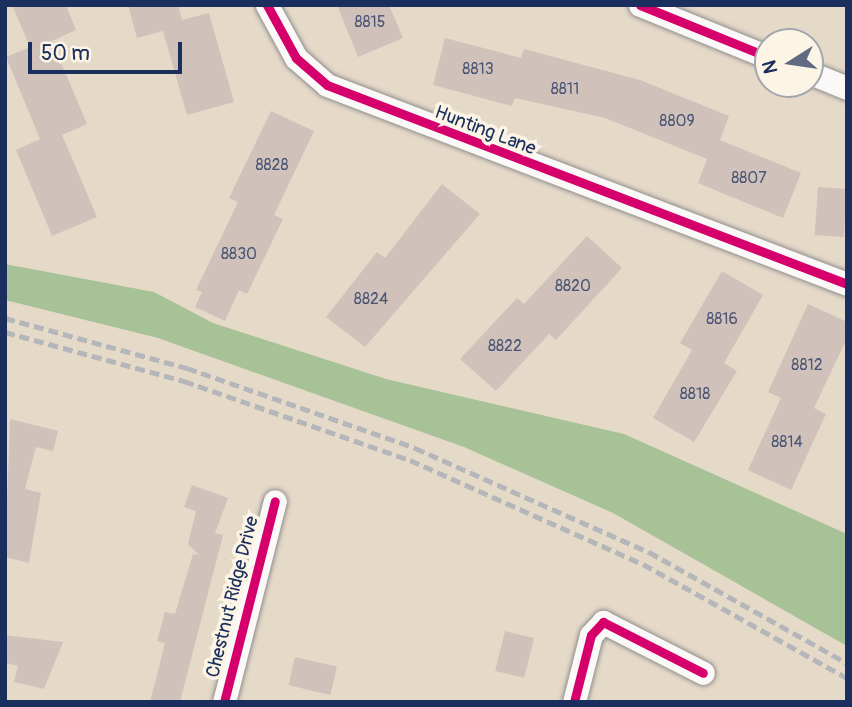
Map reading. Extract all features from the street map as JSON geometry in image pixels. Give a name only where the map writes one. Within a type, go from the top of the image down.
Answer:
[{"type":"street","name":"Hunting Lane","points":[[267,5],[296,58],[327,85],[847,284]]},
{"type":"street","points":[[640,5],[754,51]]},
{"type":"street","points":[[824,79],[847,88]]},
{"type":"street","name":"Chestnut Ridge Drive","points":[[224,702],[275,501]]},
{"type":"street","points":[[574,702],[591,635],[603,622],[703,673]]},
{"type":"green space","points":[[5,264],[154,292],[213,323],[386,379],[624,434],[847,534],[847,646],[613,513],[464,447],[158,338],[5,300]]},
{"type":"building","points":[[12,5],[66,5],[76,30],[52,41],[87,124],[62,135],[97,217],[52,236],[16,150],[40,139],[6,57],[30,47]]},
{"type":"building","points":[[128,5],[178,5],[182,20],[209,13],[234,102],[187,115],[163,31],[137,38]]},
{"type":"building","points":[[337,5],[389,5],[403,38],[358,57]]},
{"type":"building","points":[[445,38],[521,58],[524,49],[640,80],[729,116],[720,140],[801,173],[783,218],[698,183],[707,159],[605,118],[515,98],[512,106],[433,85]]},
{"type":"building","points":[[271,111],[314,131],[274,215],[283,219],[247,294],[239,290],[225,321],[195,307],[202,292],[196,290],[238,202],[229,198]]},
{"type":"building","points":[[442,184],[480,214],[365,347],[326,317],[377,252],[385,258]]},
{"type":"building","points":[[818,187],[847,189],[844,237],[815,235]]},
{"type":"building","points":[[587,236],[622,268],[556,340],[549,334],[496,391],[460,359],[517,298],[524,304]]},
{"type":"building","points":[[722,271],[763,295],[724,363],[737,371],[694,442],[653,418],[692,350],[680,343]]},
{"type":"building","points":[[808,304],[847,322],[847,338],[814,408],[826,414],[791,490],[748,470],[781,398],[768,392]]},
{"type":"building","points":[[10,419],[58,431],[53,451],[36,447],[25,489],[41,493],[29,563],[5,557]]},
{"type":"building","points":[[192,485],[228,498],[215,533],[223,535],[180,702],[150,702],[165,643],[157,641],[165,612],[175,614],[193,554],[199,555],[188,544],[196,511],[184,507]]},
{"type":"building","points":[[505,631],[534,638],[524,678],[495,671]]},
{"type":"building","points":[[5,635],[63,642],[44,689],[14,682],[18,666],[5,663]]},
{"type":"building","points":[[295,657],[337,667],[330,695],[288,685]]},
{"type":"railway","points":[[5,318],[187,368],[415,448],[649,552],[847,663]]},
{"type":"railway","points":[[5,332],[184,381],[410,460],[643,564],[847,678]]},
{"type":"cycle path","points":[[267,5],[296,58],[327,85],[847,284]]},
{"type":"cycle path","points":[[640,5],[754,51]]},
{"type":"cycle path","points":[[224,702],[275,501]]},
{"type":"cycle path","points":[[574,702],[591,635],[603,622],[703,673]]}]
